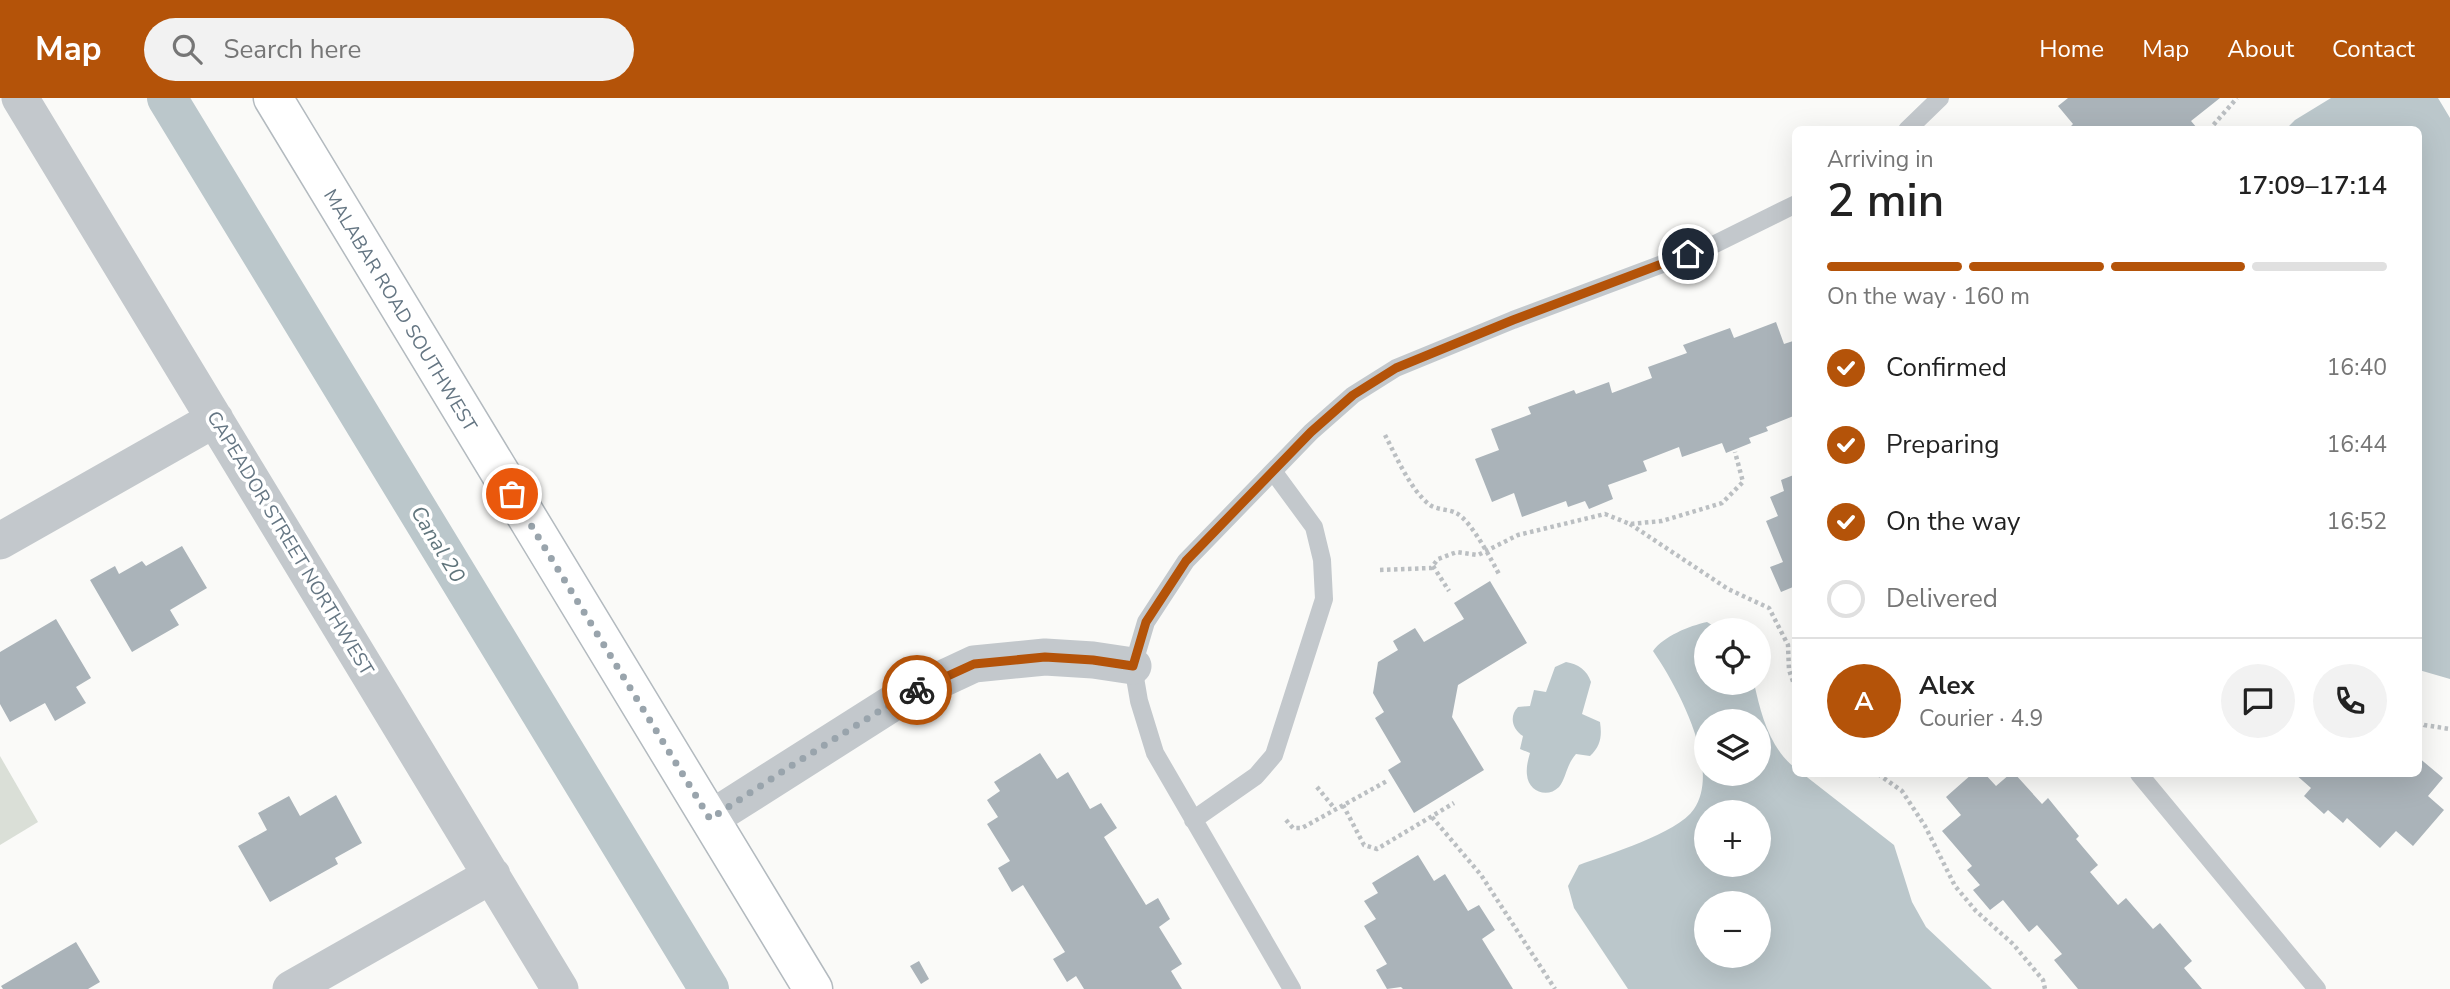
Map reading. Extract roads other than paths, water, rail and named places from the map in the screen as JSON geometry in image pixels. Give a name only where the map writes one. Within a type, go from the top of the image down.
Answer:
[{"type":"main road","name":"MALABAR ROAD SOUTHWEST","points":[[273,98],[813,989]]},
{"type":"street","name":"CAPEADOR STREET NORTHWEST","points":[[20,98],[560,989]]},
{"type":"street","points":[[0,541],[215,419]]},
{"type":"street","points":[[710,819],[899,699],[974,664],[1045,657],[1133,666]]},
{"type":"street","points":[[291,989],[492,875]]},
{"type":"lane","points":[[1911,126],[1940,98]]},
{"type":"lane","points":[[1292,989],[1155,753],[1139,701],[1133,666],[1146,622],[1186,561],[1311,432],[1353,395],[1396,368],[1513,320],[1713,245],[1792,206]]},
{"type":"lane","points":[[1193,820],[1256,776],[1274,755],[1324,599],[1322,560],[1314,527],[1273,471]]},
{"type":"lane","points":[[2141,777],[2317,989]]},
{"type":"waterway","name":"Canal 20","points":[[167,98],[709,989]]}]
